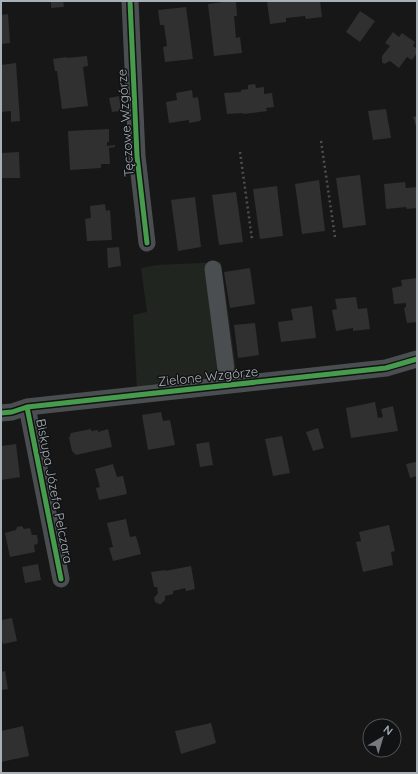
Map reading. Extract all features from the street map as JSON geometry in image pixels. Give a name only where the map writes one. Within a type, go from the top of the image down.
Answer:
[{"type":"street","name":"Tęczowe Wzgórze","points":[[130,1],[137,156],[147,243]]},
{"type":"street","points":[[213,269],[228,385]]},
{"type":"street","name":"Zielone Wzgórze","points":[[1,413],[27,408],[386,368],[417,358]]},
{"type":"street","name":"Biskupa Józefa Pelczara","points":[[27,408],[61,579]]},
{"type":"path","points":[[321,141],[335,237]]},
{"type":"path","points":[[240,152],[252,240]]},
{"type":"shaded area","points":[[221,262],[237,376],[137,389],[133,315],[147,312],[141,268],[157,265]]},
{"type":"building","points":[[51,1],[63,1],[64,7],[51,8]]},
{"type":"building","points":[[236,1],[237,16],[234,16],[236,38],[240,37],[242,53],[214,56],[208,4]]},
{"type":"building","points":[[267,1],[320,1],[322,17],[306,19],[305,16],[286,18],[286,22],[270,24]]},
{"type":"building","points":[[186,7],[193,59],[165,62],[163,47],[167,46],[164,25],[160,25],[158,10]]},
{"type":"building","points":[[360,11],[375,21],[360,42],[346,32]]},
{"type":"building","points":[[8,14],[10,43],[1,44],[1,15]]},
{"type":"building","points":[[393,32],[399,37],[402,33],[415,42],[413,46],[417,49],[417,53],[412,60],[407,57],[399,68],[390,61],[384,64],[382,62],[382,56],[390,46],[385,43]]},
{"type":"building","points":[[87,56],[88,66],[83,67],[88,106],[62,109],[57,71],[55,71],[53,59]]},
{"type":"building","points":[[16,63],[20,121],[11,122],[11,111],[1,112],[1,65]]},
{"type":"building","points":[[255,84],[256,88],[264,87],[264,94],[272,93],[274,107],[266,108],[267,111],[227,114],[224,93],[241,92],[241,90],[248,89],[248,85]]},
{"type":"building","points":[[192,90],[193,98],[198,97],[200,121],[189,123],[189,120],[169,123],[166,102],[177,100],[176,93]]},
{"type":"building","points":[[119,96],[121,111],[112,112],[109,98]]},
{"type":"building","points":[[386,109],[391,138],[373,140],[368,111]]},
{"type":"building","points":[[417,116],[417,129],[413,117]]},
{"type":"building","points":[[109,129],[109,142],[107,142],[107,146],[115,145],[115,147],[109,148],[110,164],[101,164],[101,168],[70,170],[68,131]]},
{"type":"building","points":[[19,152],[20,178],[1,178],[1,153]]},
{"type":"building","points":[[360,175],[366,225],[343,228],[336,178]]},
{"type":"building","points":[[319,180],[325,231],[302,234],[295,184]]},
{"type":"building","points":[[405,182],[406,188],[417,187],[417,208],[407,209],[406,207],[386,209],[384,184]]},
{"type":"building","points":[[277,186],[283,236],[260,239],[253,189]]},
{"type":"building","points":[[236,192],[243,242],[219,245],[212,195]]},
{"type":"building","points":[[195,197],[201,247],[178,251],[171,200]]},
{"type":"building","points":[[105,204],[106,211],[110,210],[112,240],[87,241],[85,219],[91,218],[90,206]]},
{"type":"building","points":[[119,247],[121,266],[108,268],[107,248]]},
{"type":"building","points":[[250,268],[255,304],[230,308],[224,272]]},
{"type":"building","points":[[417,278],[417,322],[407,323],[404,308],[406,307],[406,303],[394,304],[392,288],[402,286],[401,280]]},
{"type":"building","points":[[356,297],[358,309],[367,308],[370,329],[353,331],[353,328],[336,331],[332,310],[337,309],[335,299]]},
{"type":"building","points":[[312,306],[316,338],[281,342],[278,322],[293,320],[291,309]]},
{"type":"building","points":[[255,323],[259,355],[238,358],[234,325]]},
{"type":"building","points":[[375,402],[378,418],[383,417],[381,409],[393,406],[398,431],[351,438],[346,408]]},
{"type":"building","points":[[161,412],[163,421],[170,420],[175,445],[148,450],[142,415]]},
{"type":"building","points":[[318,428],[324,448],[313,451],[306,432]]},
{"type":"building","points":[[91,429],[91,431],[98,430],[98,432],[108,429],[112,447],[76,455],[72,451],[69,438],[71,433]]},
{"type":"building","points":[[282,436],[290,473],[273,476],[265,439]]},
{"type":"building","points":[[209,442],[213,465],[200,467],[196,444]]},
{"type":"building","points":[[16,444],[20,477],[1,480],[1,446]]},
{"type":"building","points":[[416,462],[417,476],[410,478],[406,464]]},
{"type":"building","points":[[113,464],[117,477],[123,476],[127,494],[99,500],[96,488],[100,487],[95,469]]},
{"type":"building","points":[[126,519],[130,537],[136,536],[141,554],[113,561],[109,548],[113,547],[107,523]]},
{"type":"building","points":[[389,525],[395,551],[391,552],[393,565],[363,572],[356,542],[361,541],[359,532]]},
{"type":"building","points":[[22,526],[24,529],[30,528],[32,535],[37,535],[38,542],[34,545],[35,552],[10,557],[5,533],[16,530],[17,527]]},
{"type":"building","points":[[38,564],[41,580],[25,583],[22,567]]},
{"type":"building","points":[[191,566],[195,589],[186,591],[185,588],[173,591],[173,594],[165,596],[165,600],[161,604],[155,602],[154,598],[158,593],[157,587],[154,587],[151,572]]},
{"type":"building","points":[[12,618],[17,641],[3,644],[1,636],[1,620]]},
{"type":"building","points":[[5,671],[8,689],[1,690],[1,672]]},
{"type":"building","points":[[211,723],[216,743],[181,754],[175,731]]},
{"type":"building","points":[[23,726],[29,756],[1,762],[1,731]]},
{"type":"cycle path","points":[[130,1],[137,156],[147,243]]},
{"type":"cycle path","points":[[1,413],[12,412],[27,407],[386,368],[417,359]]},
{"type":"cycle path","points":[[27,407],[61,579]]}]
